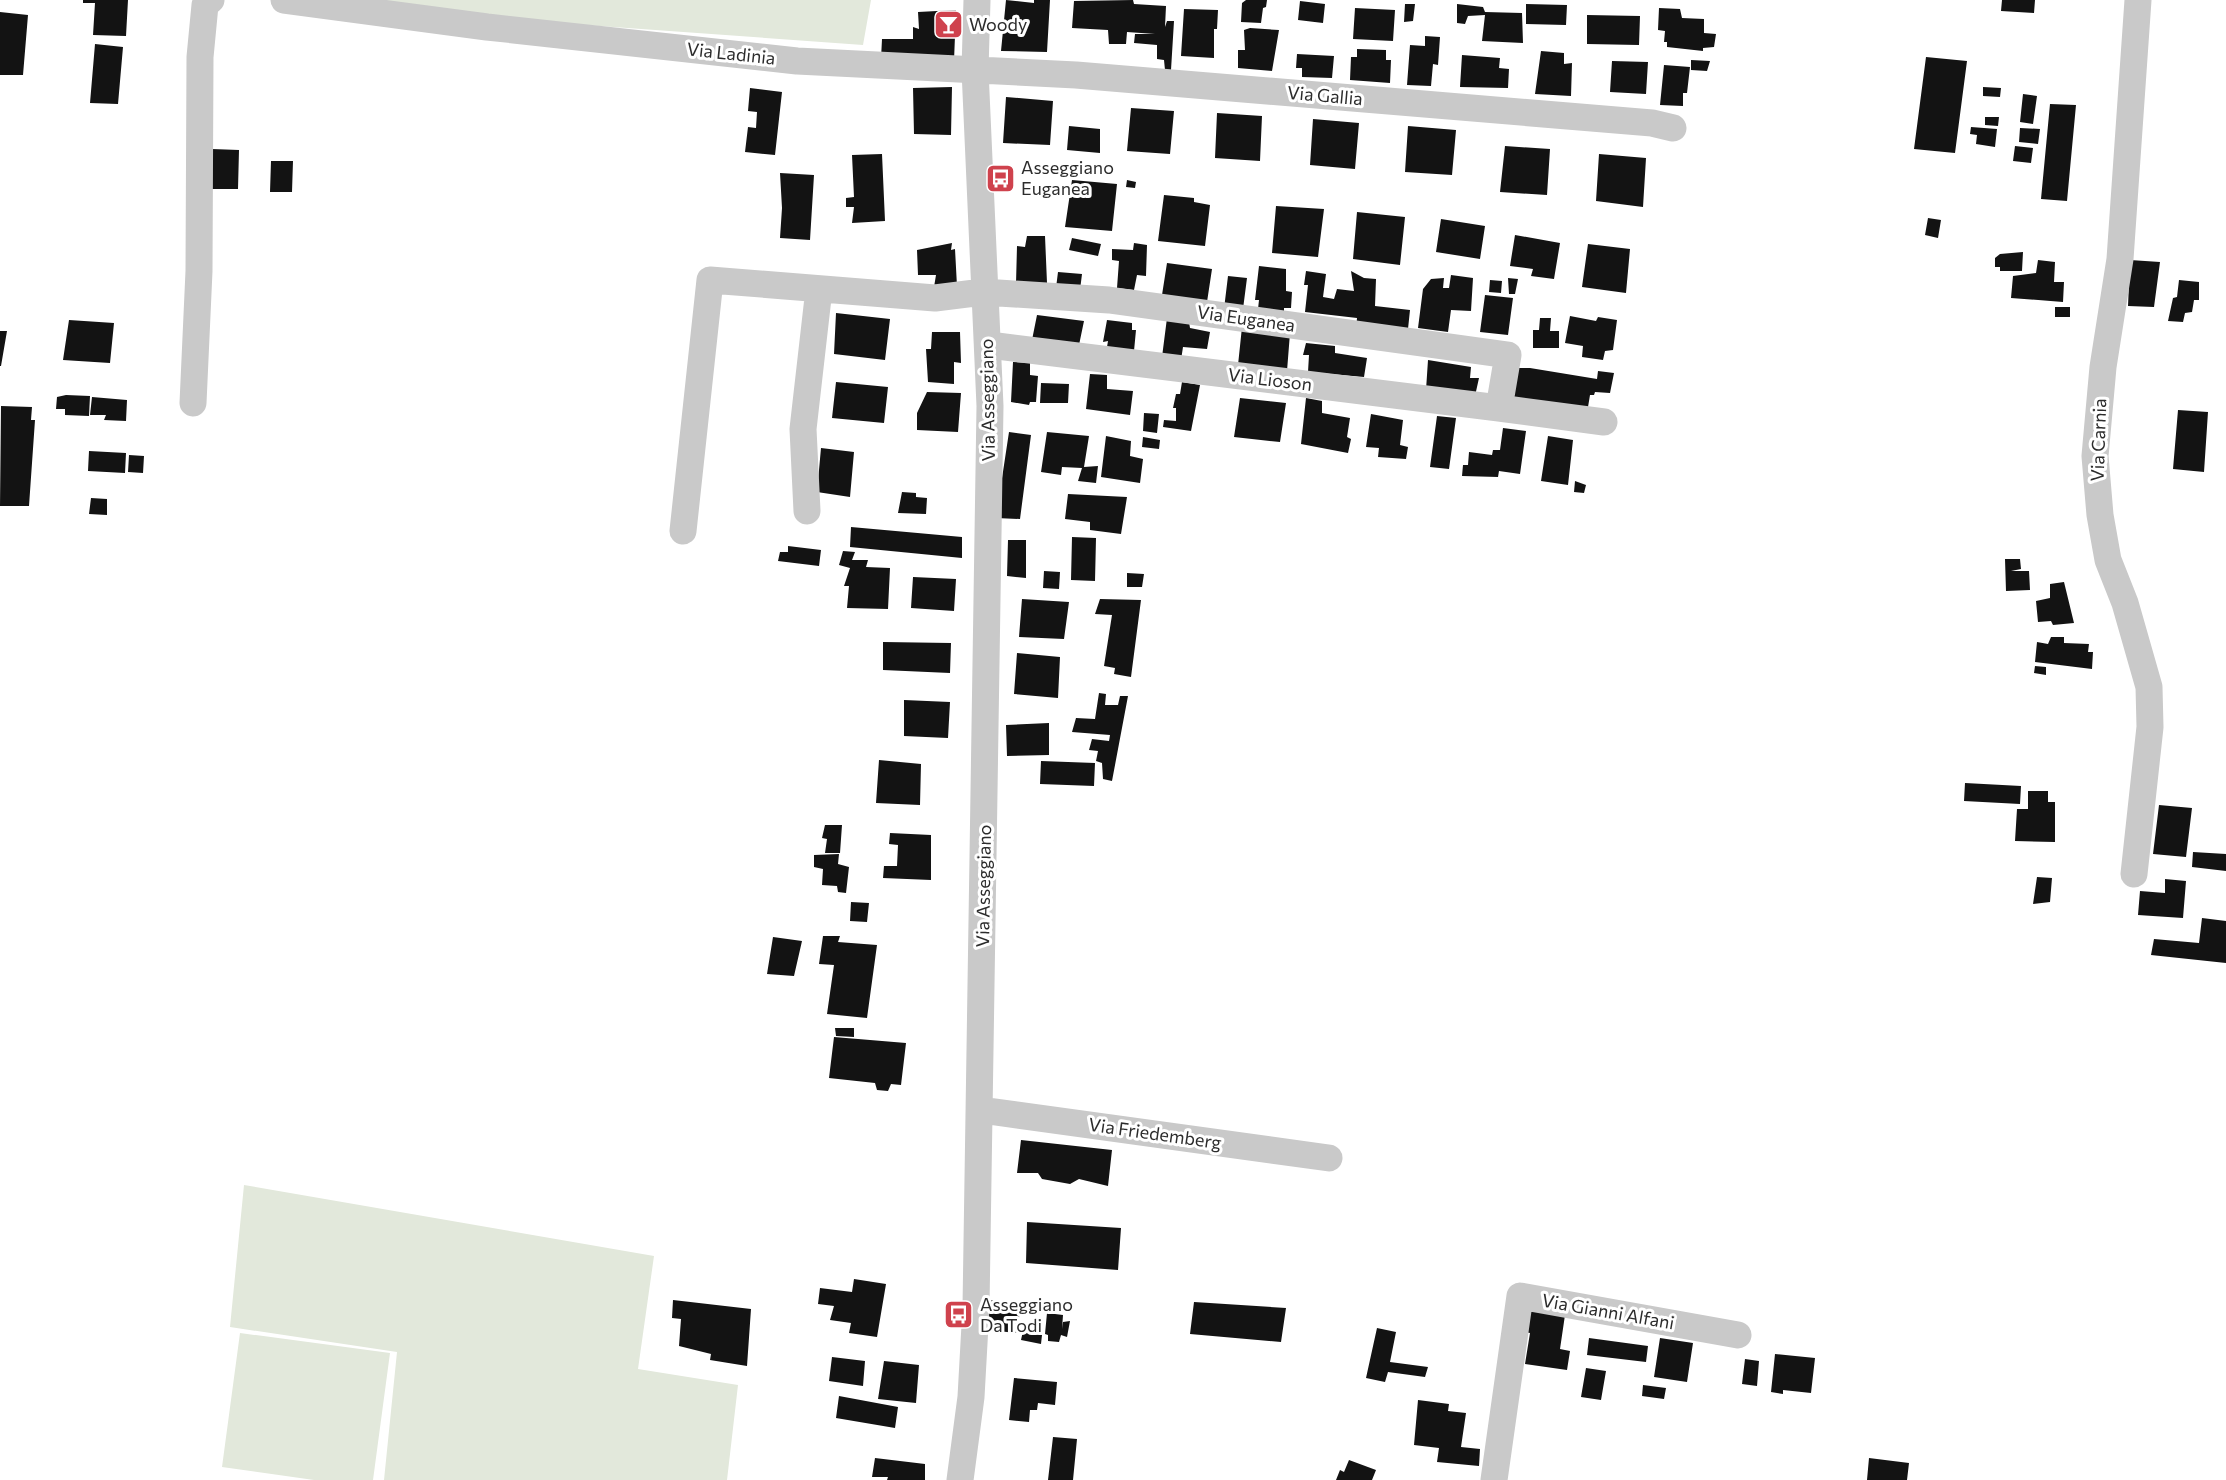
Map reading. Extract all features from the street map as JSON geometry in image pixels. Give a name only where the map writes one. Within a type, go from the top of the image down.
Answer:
[{"type":"street","points":[[193,403],[199,271],[200,57],[205,5],[211,0]]},
{"type":"street","name":"Via Ladinia","points":[[284,0],[487,27],[797,62],[975,70]]},
{"type":"street","name":"Via Asseggiano","points":[[960,1480],[971,1397],[981,1110],[989,345],[983,292],[975,70],[977,0]]},
{"type":"street","name":"Via Carnia","points":[[2134,874],[2150,727],[2149,687],[2125,603],[2108,560],[2100,515],[2095,456],[2103,367],[2120,259],[2138,0]]},
{"type":"street","name":"Via Gallia","points":[[975,70],[1076,75],[1652,123],[1674,128]]},
{"type":"street","points":[[683,531],[710,280],[935,298],[983,292]]},
{"type":"street","points":[[807,511],[803,429],[819,289]]},
{"type":"street","name":"Via Euganea","points":[[983,292],[1109,300],[1508,355],[1498,408]]},
{"type":"street","name":"Via Lioson","points":[[989,345],[1605,422]]},
{"type":"street","name":"Via Friedemberg","points":[[981,1110],[1329,1158]]},
{"type":"street","name":"Via Gianni Alfani","points":[[1494,1480],[1520,1296],[1738,1335]]},
{"type":"shaded area","points":[[351,0],[871,0],[863,45],[350,8]]},
{"type":"shaded area","points":[[244,1185],[654,1256],[638,1369],[738,1385],[727,1480],[384,1480],[397,1352],[230,1327]]},
{"type":"shaded area","points":[[240,1333],[390,1353],[373,1480],[314,1480],[222,1467]]},
{"type":"building","points":[[83,0],[128,0],[126,36],[93,35],[95,3],[83,3]]},
{"type":"building","points":[[1006,0],[1034,3],[1034,0],[1050,0],[1047,52],[1001,51]]},
{"type":"building","points":[[1133,0],[1134,4],[1166,6],[1165,27],[1167,21],[1174,21],[1171,70],[1165,70],[1164,60],[1157,59],[1157,45],[1134,43],[1135,34],[1155,34],[1127,32],[1126,44],[1109,44],[1108,30],[1072,28],[1074,1]]},
{"type":"building","points":[[1246,0],[1267,0],[1266,7],[1263,8],[1261,23],[1241,22],[1242,3]]},
{"type":"building","points":[[2002,0],[2035,0],[2034,13],[2001,11]]},
{"type":"building","points":[[1300,1],[1325,4],[1323,23],[1298,20]]},
{"type":"building","points":[[1405,4],[1415,4],[1413,21],[1404,22]]},
{"type":"building","points":[[1457,4],[1483,7],[1485,12],[1522,13],[1523,43],[1482,41],[1485,15],[1468,16],[1465,24],[1457,23]]},
{"type":"building","points":[[1526,4],[1567,5],[1566,25],[1526,24]]},
{"type":"building","points":[[1355,8],[1395,10],[1393,41],[1353,39]]},
{"type":"building","points":[[1659,8],[1680,9],[1682,18],[1704,19],[1704,33],[1716,34],[1714,47],[1703,48],[1703,51],[1667,47],[1667,42],[1664,42],[1665,31],[1658,30]]},
{"type":"building","points":[[1184,9],[1218,10],[1217,29],[1214,29],[1214,58],[1181,56]]},
{"type":"building","points":[[956,10],[954,61],[881,59],[882,39],[913,39],[913,27],[919,29],[918,12]]},
{"type":"building","points":[[0,12],[28,15],[23,75],[0,75]]},
{"type":"building","points":[[1587,15],[1640,16],[1639,45],[1587,44]]},
{"type":"building","points":[[1250,28],[1279,30],[1272,71],[1238,68],[1238,50],[1245,50],[1244,30]]},
{"type":"building","points":[[1425,36],[1440,37],[1438,65],[1433,64],[1431,86],[1407,85],[1410,45],[1425,46]]},
{"type":"building","points":[[95,44],[123,47],[118,104],[90,103]]},
{"type":"building","points":[[1357,49],[1386,50],[1386,60],[1391,60],[1390,83],[1350,80],[1351,57],[1357,57]]},
{"type":"building","points":[[1541,51],[1564,53],[1564,64],[1572,63],[1571,96],[1535,94]]},
{"type":"building","points":[[1297,54],[1334,56],[1332,78],[1302,77],[1302,68],[1296,68]]},
{"type":"building","points":[[1462,55],[1500,58],[1499,68],[1509,69],[1508,88],[1460,87]]},
{"type":"building","points":[[1926,57],[1967,61],[1955,153],[1914,149]]},
{"type":"building","points":[[1691,60],[1710,61],[1707,71],[1691,70]]},
{"type":"building","points":[[1612,61],[1648,62],[1646,94],[1610,92]]},
{"type":"building","points":[[1664,65],[1690,67],[1687,93],[1683,93],[1683,106],[1660,105]]},
{"type":"building","points":[[952,87],[951,135],[914,134],[913,88]]},
{"type":"building","points":[[1983,87],[2001,88],[2000,97],[1983,96]]},
{"type":"building","points":[[750,88],[782,92],[775,155],[745,152],[748,127],[756,128],[757,112],[748,111]]},
{"type":"building","points":[[2023,94],[2037,96],[2033,124],[2020,122]]},
{"type":"building","points":[[1006,97],[1053,101],[1050,145],[1003,143]]},
{"type":"building","points":[[2050,104],[2076,105],[2067,201],[2041,199]]},
{"type":"building","points":[[1131,108],[1174,111],[1170,154],[1127,151]]},
{"type":"building","points":[[1217,113],[1262,116],[1260,161],[1215,158]]},
{"type":"building","points":[[1985,117],[1999,117],[1998,126],[1985,125]]},
{"type":"building","points":[[1313,119],[1359,123],[1355,169],[1310,165]]},
{"type":"building","points":[[1069,126],[1100,129],[1100,153],[1067,150]]},
{"type":"building","points":[[1408,126],[1456,130],[1452,175],[1405,172]]},
{"type":"building","points":[[1971,127],[1997,129],[1995,147],[1976,144],[1977,135],[1970,134]]},
{"type":"building","points":[[2020,128],[2040,129],[2038,144],[2019,142]]},
{"type":"building","points":[[1505,146],[1550,149],[1547,195],[1500,192]]},
{"type":"building","points":[[2015,146],[2033,148],[2031,163],[2013,161]]},
{"type":"building","points":[[212,149],[239,150],[238,189],[212,189]]},
{"type":"building","points":[[882,154],[885,221],[852,223],[854,207],[846,207],[846,198],[854,197],[852,155]]},
{"type":"building","points":[[1599,154],[1646,158],[1643,207],[1596,201]]},
{"type":"building","points":[[271,161],[293,161],[292,192],[270,192]]},
{"type":"building","points":[[780,173],[814,175],[810,240],[780,238],[782,208]]},
{"type":"building","points":[[1072,180],[1117,184],[1112,231],[1065,227]]},
{"type":"building","points":[[1127,180],[1136,182],[1135,188],[1126,187]]},
{"type":"building","points":[[1164,195],[1194,198],[1194,202],[1210,205],[1205,246],[1158,241]]},
{"type":"building","points":[[1276,206],[1324,209],[1318,257],[1272,253]]},
{"type":"building","points":[[1357,212],[1405,217],[1400,265],[1353,259]]},
{"type":"building","points":[[1928,218],[1941,220],[1938,238],[1925,235]]},
{"type":"building","points":[[1441,219],[1485,226],[1480,259],[1436,252]]},
{"type":"building","points":[[1515,235],[1560,243],[1554,279],[1531,276],[1533,269],[1510,266]]},
{"type":"building","points":[[1027,236],[1045,236],[1047,283],[1016,284],[1017,246],[1025,247]]},
{"type":"building","points":[[1072,238],[1101,244],[1098,256],[1069,250]]},
{"type":"building","points":[[952,243],[951,250],[955,249],[957,286],[934,287],[936,275],[918,275],[917,250]]},
{"type":"building","points":[[1134,243],[1147,245],[1146,276],[1137,275],[1134,290],[1117,288],[1119,261],[1112,260],[1112,249],[1133,250]]},
{"type":"building","points":[[1588,244],[1630,249],[1626,293],[1582,287]]},
{"type":"building","points":[[2023,252],[2022,271],[2000,271],[2000,267],[1995,267],[1995,258],[2000,254]]},
{"type":"building","points":[[2038,260],[2055,262],[2054,282],[2064,282],[2063,302],[2011,298],[2013,276],[2036,273]]},
{"type":"building","points":[[2130,260],[2160,262],[2154,307],[2128,306]]},
{"type":"building","points":[[1167,263],[1212,269],[1207,302],[1162,295]]},
{"type":"building","points":[[1259,266],[1286,269],[1286,291],[1292,292],[1291,308],[1284,308],[1284,311],[1258,309],[1259,300],[1255,300]]},
{"type":"building","points":[[1306,271],[1326,274],[1323,297],[1334,299],[1337,289],[1354,291],[1351,271],[1364,278],[1376,279],[1375,306],[1410,310],[1408,329],[1356,328],[1357,318],[1305,312],[1308,285],[1304,285]]},
{"type":"building","points":[[1058,272],[1082,274],[1080,290],[1056,288]]},
{"type":"building","points":[[1451,275],[1473,278],[1471,311],[1451,310],[1448,332],[1418,328],[1423,289],[1431,279],[1444,278],[1443,288],[1449,288]]},
{"type":"building","points":[[1228,276],[1247,278],[1243,309],[1224,309]]},
{"type":"building","points":[[1508,278],[1518,279],[1515,294],[1509,294]]},
{"type":"building","points":[[1490,280],[1502,281],[1501,293],[1489,292]]},
{"type":"building","points":[[2179,280],[2199,282],[2199,300],[2194,300],[2192,312],[2185,313],[2183,322],[2168,321],[2173,298],[2177,297]]},
{"type":"building","points":[[1485,295],[1513,298],[1508,335],[1480,332]]},
{"type":"building","points":[[2055,307],[2070,307],[2070,317],[2055,317]]},
{"type":"building","points":[[836,313],[890,319],[885,360],[834,354]]},
{"type":"building","points":[[1037,315],[1084,321],[1079,345],[1032,340]]},
{"type":"building","points":[[1570,316],[1596,321],[1598,317],[1617,320],[1613,350],[1605,351],[1603,360],[1582,357],[1583,346],[1565,343]]},
{"type":"building","points":[[1167,318],[1189,322],[1190,328],[1210,332],[1207,349],[1183,347],[1181,360],[1162,357]]},
{"type":"building","points":[[1540,318],[1551,318],[1550,331],[1559,331],[1559,348],[1533,348],[1533,330],[1539,330]]},
{"type":"building","points":[[69,320],[114,323],[110,363],[63,360]]},
{"type":"building","points":[[1107,320],[1132,323],[1132,330],[1136,330],[1134,351],[1107,347],[1108,341],[1103,342]]},
{"type":"building","points":[[1242,327],[1290,333],[1287,371],[1238,365]]},
{"type":"building","points":[[0,331],[7,331],[1,366],[0,366]]},
{"type":"building","points":[[932,332],[960,332],[961,363],[954,362],[954,384],[928,382],[926,349],[931,349]]},
{"type":"building","points":[[1306,343],[1335,346],[1335,353],[1367,358],[1364,377],[1308,372],[1309,355],[1303,355]]},
{"type":"building","points":[[1428,360],[1471,367],[1470,378],[1479,378],[1475,396],[1426,390]]},
{"type":"building","points":[[1013,362],[1030,363],[1030,375],[1038,376],[1036,402],[1030,402],[1029,405],[1011,402]]},
{"type":"building","points":[[1512,368],[1530,368],[1597,379],[1598,371],[1614,373],[1610,393],[1595,392],[1594,395],[1590,395],[1587,413],[1508,403]]},
{"type":"building","points":[[1090,374],[1107,375],[1107,389],[1133,391],[1130,415],[1086,409]]},
{"type":"building","points":[[836,382],[888,387],[884,423],[832,418]]},
{"type":"building","points":[[1182,382],[1200,385],[1191,431],[1163,427],[1164,420],[1176,421],[1176,408],[1173,408],[1176,394],[1180,394]]},
{"type":"building","points":[[1041,383],[1069,384],[1068,403],[1040,403]]},
{"type":"building","points":[[927,392],[961,393],[958,432],[917,430],[917,413]]},
{"type":"building","points":[[90,396],[89,416],[65,415],[65,409],[56,409],[57,397]]},
{"type":"building","points":[[92,397],[127,400],[126,421],[104,420],[106,415],[90,415]]},
{"type":"building","points":[[1240,398],[1286,403],[1280,442],[1234,437]]},
{"type":"building","points":[[1306,398],[1322,401],[1322,413],[1350,418],[1347,437],[1351,439],[1348,453],[1301,444]]},
{"type":"building","points":[[1,406],[32,407],[31,420],[35,420],[29,506],[0,506]]},
{"type":"building","points":[[2178,410],[2208,412],[2204,472],[2173,469]]},
{"type":"building","points":[[1144,413],[1159,414],[1157,433],[1143,431]]},
{"type":"building","points":[[1371,414],[1403,420],[1400,445],[1408,447],[1406,459],[1378,457],[1379,448],[1366,447]]},
{"type":"building","points":[[1437,416],[1456,418],[1449,469],[1430,467]]},
{"type":"building","points":[[1503,428],[1526,431],[1520,474],[1499,471],[1498,477],[1462,476],[1463,465],[1468,465],[1469,452],[1492,455],[1493,450],[1500,450]]},
{"type":"building","points":[[1009,432],[1031,435],[1020,519],[996,518]]},
{"type":"building","points":[[1047,432],[1089,436],[1084,467],[1098,466],[1096,483],[1078,481],[1082,468],[1062,467],[1061,475],[1041,472]]},
{"type":"building","points":[[1106,436],[1131,441],[1130,456],[1143,459],[1140,483],[1101,477]]},
{"type":"building","points":[[1548,436],[1573,440],[1568,485],[1541,481]]},
{"type":"building","points":[[1143,437],[1160,440],[1159,449],[1142,447]]},
{"type":"building","points":[[821,448],[854,452],[850,497],[817,492]]},
{"type":"building","points":[[89,451],[126,453],[125,473],[88,471]]},
{"type":"building","points":[[129,455],[144,456],[143,473],[128,472]]},
{"type":"building","points":[[1575,481],[1586,485],[1584,493],[1574,492]]},
{"type":"building","points":[[902,492],[916,493],[916,497],[927,498],[926,514],[898,513]]},
{"type":"building","points":[[1068,494],[1127,497],[1121,534],[1090,530],[1090,522],[1065,519]]},
{"type":"building","points":[[91,498],[107,499],[107,515],[89,514]]},
{"type":"building","points":[[851,527],[962,537],[962,558],[850,547]]},
{"type":"building","points":[[1072,537],[1096,538],[1095,581],[1071,580]]},
{"type":"building","points":[[1008,540],[1026,540],[1026,578],[1007,576]]},
{"type":"building","points":[[788,546],[821,550],[819,566],[778,561],[780,552],[788,552]]},
{"type":"building","points":[[843,551],[855,552],[852,560],[868,560],[866,567],[890,568],[888,609],[847,608],[849,586],[844,586],[850,568],[839,565]]},
{"type":"building","points":[[2005,559],[2020,559],[2021,569],[2011,571],[2029,571],[2030,590],[2006,591]]},
{"type":"building","points":[[1044,571],[1060,572],[1059,589],[1043,588]]},
{"type":"building","points":[[1127,573],[1144,574],[1142,587],[1127,587]]},
{"type":"building","points":[[913,577],[956,579],[954,611],[911,608]]},
{"type":"building","points":[[2064,582],[2074,623],[2053,625],[2051,621],[2038,622],[2036,601],[2050,598],[2050,584]]},
{"type":"building","points":[[1022,599],[1069,602],[1064,639],[1019,637]]},
{"type":"building","points":[[1100,599],[1141,600],[1131,677],[1114,674],[1115,668],[1104,666],[1112,615],[1095,614]]},
{"type":"building","points":[[2051,637],[2064,637],[2064,643],[2089,644],[2088,652],[2093,652],[2092,669],[2035,662],[2037,642],[2048,644]]},
{"type":"building","points":[[883,642],[951,643],[950,673],[883,670]]},
{"type":"building","points":[[1017,653],[1060,657],[1058,698],[1014,694]]},
{"type":"building","points":[[2035,666],[2046,667],[2046,675],[2034,673]]},
{"type":"building","points":[[1099,693],[1106,694],[1105,705],[1118,705],[1120,696],[1128,696],[1112,781],[1103,779],[1102,763],[1096,761],[1098,751],[1089,750],[1092,739],[1109,741],[1110,735],[1072,732],[1076,718],[1095,719]]},
{"type":"building","points":[[904,700],[950,702],[948,738],[904,736]]},
{"type":"building","points":[[1049,723],[1049,755],[1007,756],[1006,725]]},
{"type":"building","points":[[879,760],[921,764],[920,805],[876,803]]},
{"type":"building","points":[[1041,761],[1095,763],[1094,786],[1040,784]]},
{"type":"building","points":[[1965,783],[2021,786],[2020,804],[1964,801]]},
{"type":"building","points":[[2028,791],[2048,791],[2048,802],[2055,802],[2055,842],[2015,841],[2017,809],[2028,809]]},
{"type":"building","points":[[2159,805],[2192,808],[2186,857],[2153,854]]},
{"type":"building","points":[[825,825],[842,825],[840,853],[825,853],[827,839],[822,838]]},
{"type":"building","points":[[890,833],[931,835],[931,880],[883,878],[884,866],[897,866],[898,845],[889,844]]},
{"type":"building","points":[[2193,852],[2226,854],[2226,871],[2192,867]]},
{"type":"building","points":[[839,854],[838,864],[849,867],[846,893],[838,892],[837,886],[822,885],[823,869],[814,867],[814,855]]},
{"type":"building","points":[[2037,877],[2052,878],[2050,902],[2033,904]]},
{"type":"building","points":[[2165,879],[2186,881],[2183,918],[2138,915],[2140,891],[2165,893]]},
{"type":"building","points":[[851,902],[869,903],[867,922],[850,921]]},
{"type":"building","points":[[2202,918],[2226,921],[2226,963],[2151,955],[2154,939],[2199,943]]},
{"type":"building","points":[[823,936],[840,936],[838,942],[877,945],[867,1018],[827,1014],[834,965],[819,964]]},
{"type":"building","points":[[773,937],[802,941],[794,976],[767,974]]},
{"type":"building","points":[[835,1028],[854,1028],[854,1037],[836,1036]]},
{"type":"building","points":[[834,1037],[906,1043],[901,1085],[891,1084],[888,1091],[877,1090],[875,1083],[829,1078]]},
{"type":"building","points":[[1021,1140],[1112,1150],[1108,1186],[1079,1179],[1070,1184],[1042,1179],[1038,1173],[1017,1173]]},
{"type":"building","points":[[1027,1222],[1121,1228],[1118,1270],[1026,1263]]},
{"type":"building","points":[[854,1279],[886,1284],[877,1337],[849,1333],[851,1323],[830,1320],[834,1306],[818,1304],[820,1288],[852,1292]]},
{"type":"building","points":[[673,1300],[751,1309],[747,1366],[710,1360],[711,1354],[679,1346],[681,1319],[672,1318]]},
{"type":"building","points":[[990,1300],[1021,1304],[1017,1333],[987,1330]]},
{"type":"building","points":[[1194,1302],[1286,1308],[1281,1342],[1190,1334]]},
{"type":"building","points":[[1527,1309],[1565,1315],[1560,1349],[1570,1351],[1567,1370],[1525,1364],[1530,1333],[1524,1332]]},
{"type":"building","points":[[1047,1313],[1063,1315],[1062,1329],[1063,1322],[1070,1321],[1067,1337],[1061,1335],[1059,1342],[1048,1341],[1048,1335],[1045,1334]]},
{"type":"building","points":[[1377,1328],[1396,1332],[1390,1362],[1428,1367],[1425,1377],[1388,1372],[1385,1382],[1366,1378]]},
{"type":"building","points":[[1023,1331],[1042,1335],[1041,1344],[1021,1340]]},
{"type":"building","points":[[1589,1338],[1648,1346],[1646,1362],[1587,1355]]},
{"type":"building","points":[[1660,1338],[1693,1343],[1687,1382],[1654,1377]]},
{"type":"building","points":[[1775,1354],[1815,1358],[1811,1393],[1783,1390],[1783,1394],[1771,1392]]},
{"type":"building","points":[[832,1357],[865,1361],[863,1386],[829,1381]]},
{"type":"building","points":[[1745,1359],[1759,1361],[1757,1386],[1742,1384]]},
{"type":"building","points":[[884,1361],[919,1365],[916,1403],[878,1399]]},
{"type":"building","points":[[1586,1368],[1606,1371],[1601,1400],[1581,1397]]},
{"type":"building","points":[[1014,1378],[1057,1382],[1055,1405],[1038,1403],[1037,1410],[1030,1410],[1029,1422],[1009,1420]]},
{"type":"building","points":[[1643,1385],[1666,1388],[1664,1399],[1642,1396]]},
{"type":"building","points":[[839,1396],[898,1407],[895,1428],[836,1418]]},
{"type":"building","points":[[1418,1400],[1449,1404],[1448,1411],[1466,1413],[1461,1447],[1480,1449],[1479,1466],[1437,1462],[1439,1448],[1414,1445]]},
{"type":"building","points":[[1053,1437],[1077,1439],[1073,1480],[1048,1480]]},
{"type":"building","points":[[875,1458],[925,1464],[925,1480],[887,1480],[888,1477],[872,1477]]},
{"type":"building","points":[[1869,1458],[1909,1463],[1907,1480],[1867,1480]]},
{"type":"building","points":[[1349,1460],[1376,1470],[1372,1480],[1336,1480],[1340,1470],[1344,1472]]},
{"type":"place","name":"Woody","points":[[948,25]]},
{"type":"place","name":"Asseggiano Euganea","points":[[1000,178]]},
{"type":"place","name":"Asseggiano Da Todi","points":[[959,1315]]}]
